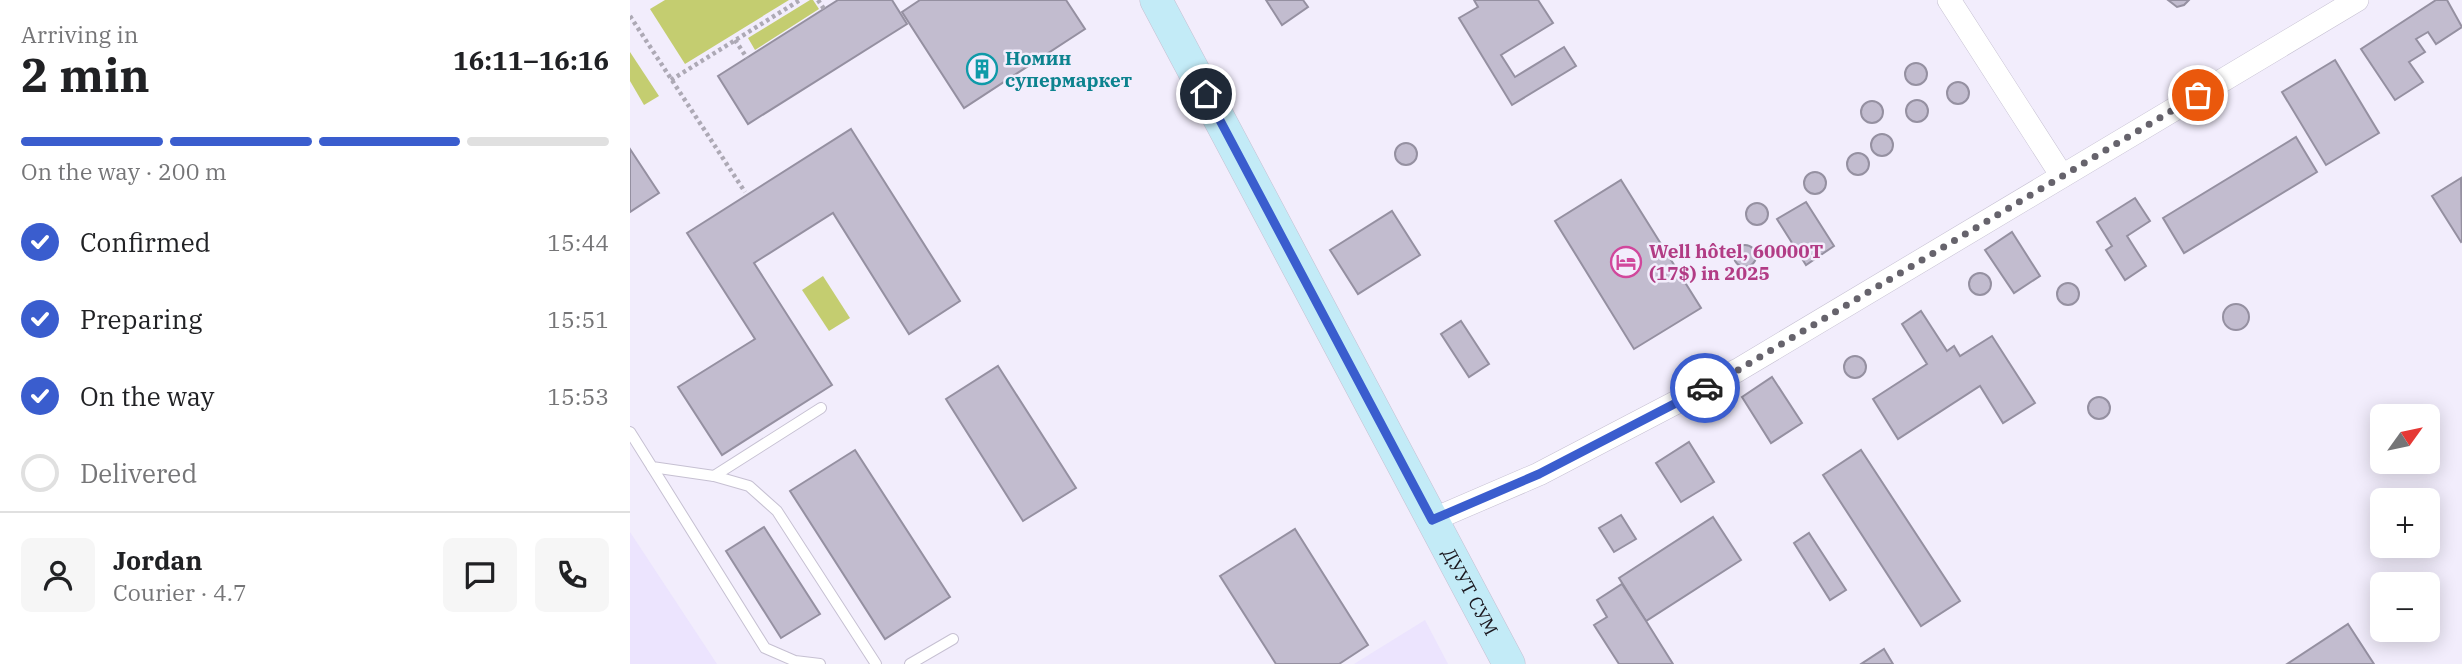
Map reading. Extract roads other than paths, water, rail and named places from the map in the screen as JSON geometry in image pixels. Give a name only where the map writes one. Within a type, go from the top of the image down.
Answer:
[{"type":"main road","name":"ДУУТ СУМ","points":[[1156,0],[1509,664]]},
{"type":"street","points":[[1948,0],[2062,176]]},
{"type":"street","points":[[1432,520],[1539,474],[1738,370],[2357,0]]},
{"type":"lane","points":[[714,476],[821,408]]},
{"type":"lane","points":[[630,432],[765,648],[795,661],[820,664]]},
{"type":"lane","points":[[652,467],[714,476],[749,486],[777,511],[876,664]]},
{"type":"lane","points":[[909,664],[953,639]]},
{"type":"place","name":"Номин супермаркет","points":[[982,69]]},
{"type":"place","name":"Well hôtel, 60000T (17$) in 2025","points":[[1626,262]]}]
